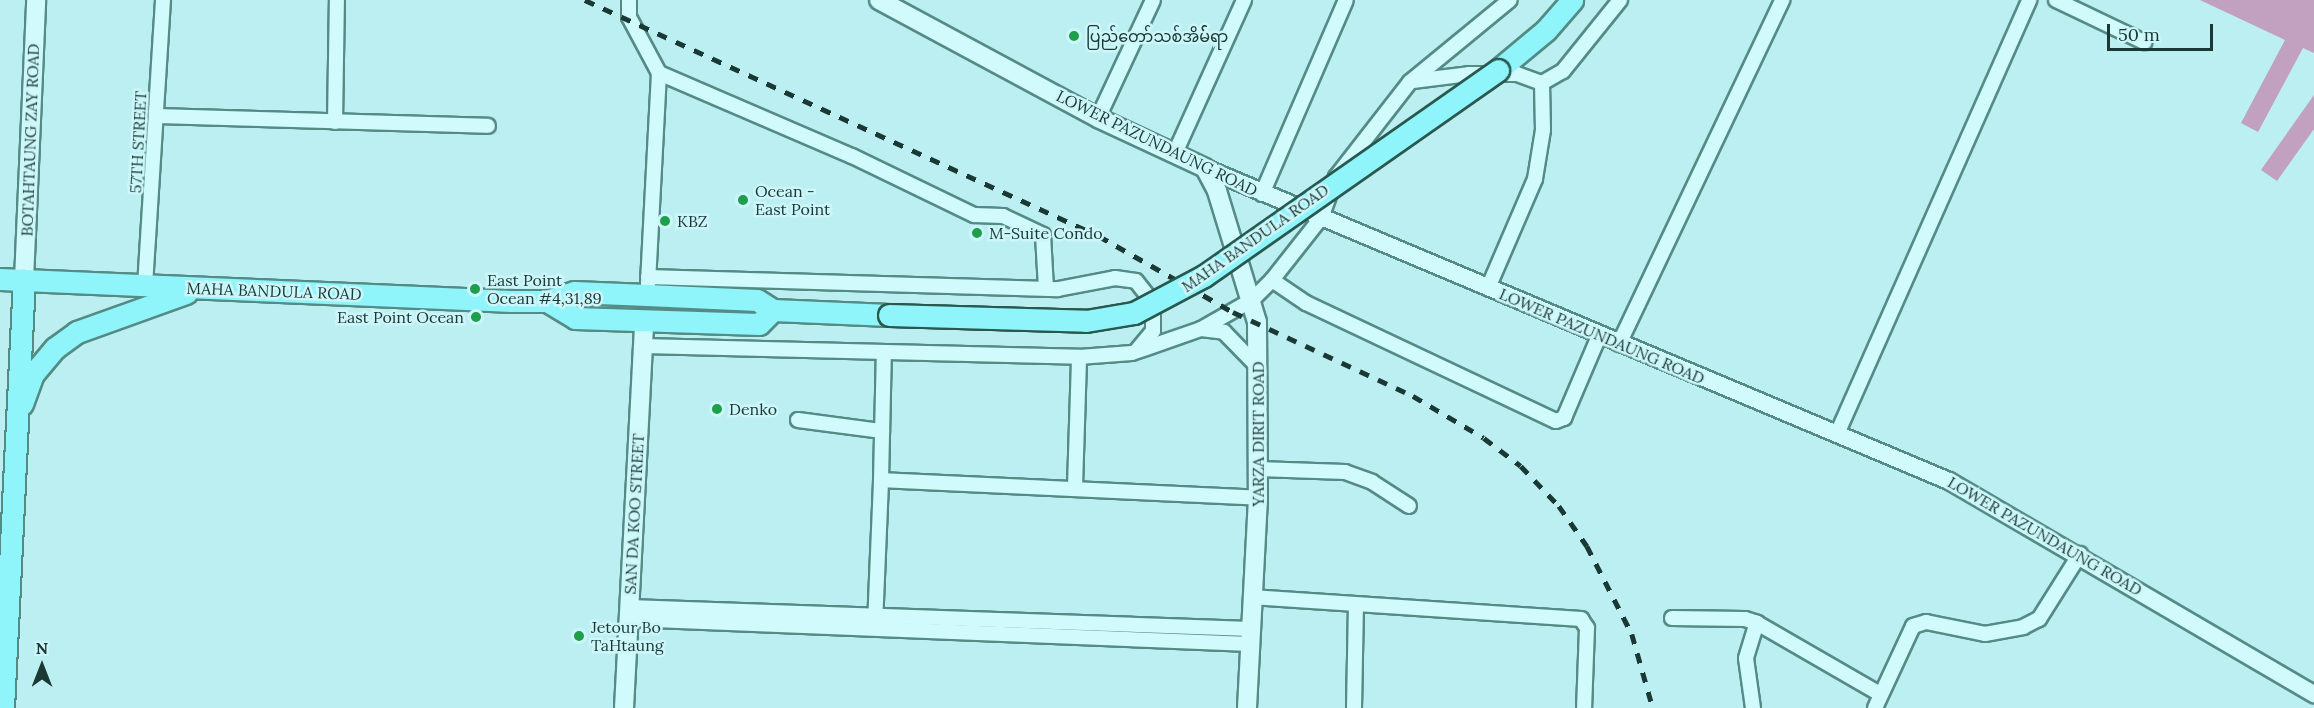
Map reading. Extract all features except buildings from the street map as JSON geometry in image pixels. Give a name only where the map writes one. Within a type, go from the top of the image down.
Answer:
[{"type":"main road","name":"BOTAHTAUNG ZAY ROAD","points":[[24,280],[36,0]]},
{"type":"main road","name":"LOWER PAZUNDAUNG ROAD","points":[[879,0],[1098,117],[1205,168]]},
{"type":"main road","name":"MAHA BANDULA ROAD","points":[[0,279],[198,289],[547,301],[574,292],[648,286],[757,300],[773,310],[1086,321],[1134,313],[1204,276],[1498,70],[1545,30],[1572,0]]},
{"type":"main road","name":"YARZA DIRIT ROAD","points":[[1205,168],[1217,191],[1252,300],[1259,368],[1258,498],[1251,597],[1247,708]]},
{"type":"main road","points":[[3,708],[14,427],[24,280]]},
{"type":"main road","points":[[14,427],[33,374],[55,348],[77,332],[114,316],[198,289]]},
{"type":"main road","name":"MAHA BANDULA ROAD","points":[[547,301],[575,318],[644,321],[759,324],[773,310]]},
{"type":"main road","name":"SAN DA KOO STREET","points":[[624,708],[644,321]]},
{"type":"street","name":"57TH STREET","points":[[145,286],[163,0]]},
{"type":"street","points":[[334,122],[337,0]]},
{"type":"street","points":[[629,0],[629,17],[659,73],[648,286],[1046,288],[1085,285],[1114,278],[1136,281],[1149,294],[1156,316],[1153,331],[1132,353]]},
{"type":"street","points":[[1098,117],[1153,0]]},
{"type":"street","points":[[1175,153],[1244,0]]},
{"type":"street","points":[[1262,194],[1346,0]]},
{"type":"street","points":[[643,346],[1079,357],[1132,353],[1201,329],[1252,300],[1272,280],[1321,218],[1336,177],[1410,82],[1510,0]]},
{"type":"street","points":[[1410,82],[1469,74],[1517,74],[1542,83],[1563,71],[1620,0]]},
{"type":"street","points":[[1619,344],[1782,0]]},
{"type":"street","points":[[1837,434],[2029,0]]},
{"type":"street","points":[[2056,0],[2144,42]]},
{"type":"street","points":[[659,73],[852,156],[974,215],[1003,216],[1043,235],[1046,288]]},
{"type":"street","points":[[1488,288],[1535,179],[1544,130],[1542,83]]},
{"type":"street","points":[[156,116],[488,126]]},
{"type":"street","name":"LOWER PAZUNDAUNG ROAD","points":[[1205,168],[1599,336],[1949,481],[2080,554],[2314,694]]},
{"type":"street","points":[[1272,280],[1306,303],[1556,421],[1564,418],[1599,336]]},
{"type":"street","points":[[1201,329],[1224,332],[1259,368]]},
{"type":"street","points":[[875,623],[884,352]]},
{"type":"street","points":[[1075,487],[1079,357]]},
{"type":"street","points":[[798,420],[882,431]]},
{"type":"street","points":[[1258,469],[1345,472],[1372,482],[1409,506]]},
{"type":"street","points":[[881,480],[1075,487],[1258,498]]},
{"type":"street","points":[[1875,708],[1913,626],[1926,622],[1985,634],[2023,627],[2039,619],[2080,554]]},
{"type":"street","points":[[1251,597],[1356,606],[1581,619],[1587,628],[1584,708]]},
{"type":"street","points":[[1354,708],[1356,606]]},
{"type":"street","points":[[629,613],[875,623],[985,635],[1061,638],[1251,637]]},
{"type":"street","points":[[1672,618],[1745,619],[1757,623],[1880,694]]},
{"type":"street","points":[[875,623],[987,619],[1060,622],[1251,637]]},
{"type":"street","points":[[985,635],[987,619]]},
{"type":"street","points":[[1060,622],[1061,638]]},
{"type":"street","points":[[1753,708],[1746,658],[1757,623]]},
{"type":"shaded area","points":[[2200,0],[2314,0],[2314,53],[2303,48],[2258,132],[2241,123],[2285,40]]},
{"type":"shaded area","points":[[2314,95],[2314,129],[2277,181],[2261,170]]},
{"type":"railway","points":[[585,0],[1099,236],[1233,312],[1413,396],[1484,438],[1521,466],[1559,506],[1587,546],[1632,634],[1653,708]]},
{"type":"place","name":"ပြည်တော်သစ်အိမ််ရာ","points":[[1074,36]]},
{"type":"place","name":"Ocean - East Point","points":[[743,200]]},
{"type":"place","name":"KBZ","points":[[665,221]]},
{"type":"place","name":"M-Suite Condo","points":[[977,233]]},
{"type":"place","name":"East Point Ocean #4,31,89","points":[[475,289]]},
{"type":"place","name":"East Point Ocean","points":[[476,317]]},
{"type":"place","name":"Denko","points":[[717,409]]},
{"type":"place","name":"Jetour Bo TaHtaung","points":[[579,636]]}]
